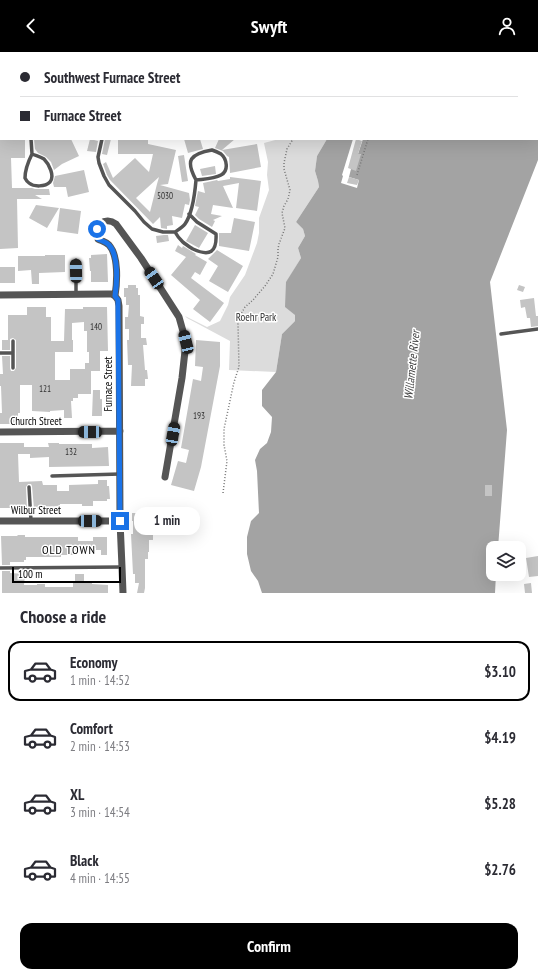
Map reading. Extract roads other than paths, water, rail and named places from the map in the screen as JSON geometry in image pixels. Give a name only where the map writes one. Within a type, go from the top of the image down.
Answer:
[{"type":"street","name":"Furnace Street","points":[[122,593],[118,300],[115,296],[117,285],[114,254],[108,244],[98,239],[96,232],[101,223],[108,221],[116,224],[160,287],[179,317],[186,342],[182,378],[165,477]]},
{"type":"street","points":[[0,295],[107,294],[115,296]]},
{"type":"street","name":"Church Street","points":[[0,432],[120,431]]},
{"type":"street","name":"Wilbur Street","points":[[0,522],[120,521]]},
{"type":"lane","points":[[31,140],[32,154],[26,169],[25,178],[31,184],[37,186],[45,185],[50,182],[52,178],[51,169],[44,160],[32,154]]},
{"type":"lane","points":[[102,140],[98,157],[104,176],[109,185],[152,229],[163,232],[175,232],[185,224],[189,214],[196,180],[190,165],[191,159],[193,156],[204,151],[212,150],[222,155],[226,160],[227,165],[225,172],[215,177],[196,180]]},
{"type":"lane","points":[[175,232],[184,244],[201,253],[211,251],[216,243],[216,234],[197,222],[189,214]]},
{"type":"lane","points":[[76,260],[76,294]]},
{"type":"lane","points":[[501,334],[538,329]]},
{"type":"lane","points":[[13,341],[14,368]]},
{"type":"lane","points":[[0,353],[13,353]]},
{"type":"lane","points":[[52,476],[120,474]]},
{"type":"lane","points":[[29,487],[31,521]]},
{"type":"lane","points":[[0,568],[122,567]]},
{"type":"water","name":"Willamette River","points":[[326,140],[538,140],[538,160],[490,282],[507,430],[499,541],[486,541],[486,581],[496,581],[495,593],[262,593],[258,581],[251,571],[247,554],[247,537],[251,521],[259,513],[255,460],[260,449],[267,443],[271,432],[272,417],[262,406],[262,390],[276,372],[282,334],[295,321],[295,315],[285,307],[286,282],[301,258],[298,248],[305,236],[303,229],[296,222],[319,187],[315,171],[317,156]]},
{"type":"district","name":"OLD TOWN","points":[[69,550]]},
{"type":"park label","name":"Roehr Park","points":[[256,317]]}]
